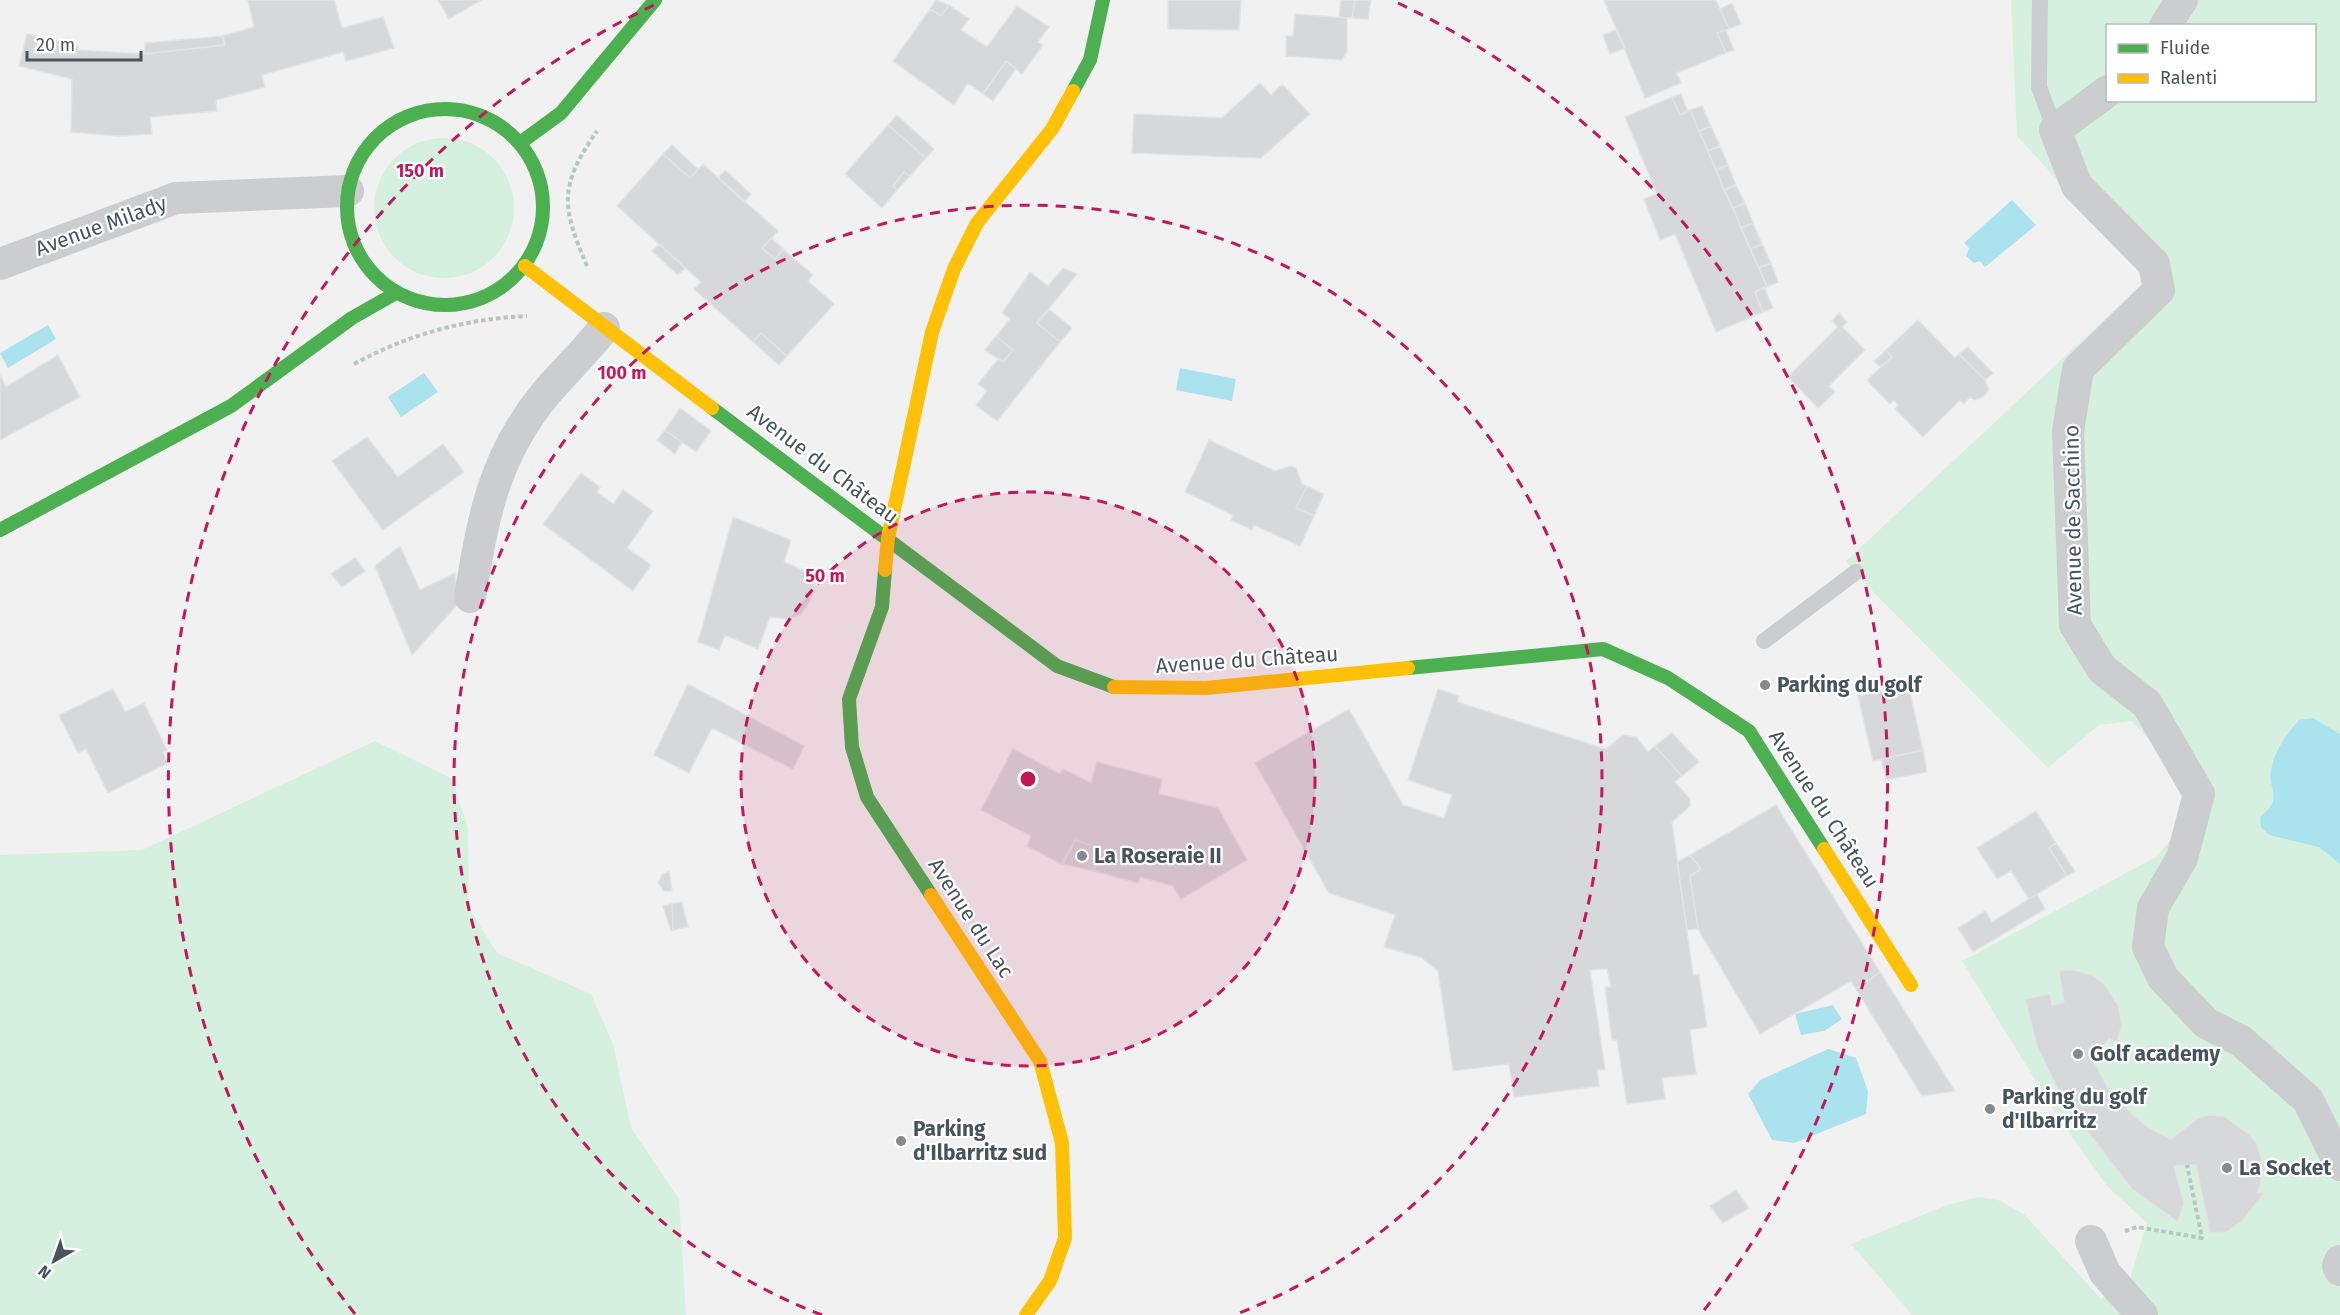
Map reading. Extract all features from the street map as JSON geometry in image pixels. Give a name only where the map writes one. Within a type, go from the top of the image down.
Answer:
[{"type":"street","points":[[520,143],[561,113],[655,0]]},
{"type":"street","name":"Avenue du Lac","points":[[1026,1315],[1050,1281],[1065,1238],[1062,1143],[1040,1061],[867,797],[852,747],[849,699],[882,607],[888,538],[932,332],[950,279],[977,223],[1010,185],[1052,129],[1089,60],[1103,0]]},
{"type":"street","points":[[2166,24],[2182,0]]},
{"type":"street","points":[[2055,130],[2106,92]]},
{"type":"street","points":[[434,108],[466,111],[496,122],[520,143],[537,172],[544,204],[540,236],[525,266],[505,286],[480,300],[451,306],[423,303],[396,293],[373,274],[356,249],[347,221],[348,191],[358,161],[377,135],[403,117],[434,108]]},
{"type":"street","name":"Avenue de Sacchino","points":[[2055,130],[2077,186],[2154,264],[2159,290],[2078,369],[2068,431],[2076,625],[2102,669],[2147,704],[2199,794],[2182,858],[2153,908],[2148,947],[2163,978],[2206,1023],[2241,1041],[2308,1100],[2340,1165]]},
{"type":"street","name":"Avenue Milady","points":[[0,264],[176,198],[348,191]]},
{"type":"street","name":"Avenue du Château","points":[[525,266],[604,328],[1057,666],[1115,687],[1206,688],[1603,650],[1668,678],[1749,731],[1911,985]]},
{"type":"street","points":[[0,530],[231,406],[352,318],[396,293]]},
{"type":"street","points":[[470,597],[484,516],[499,469],[545,395],[604,328]]},
{"type":"street","points":[[2091,1241],[2105,1273],[2142,1315]]},
{"type":"street","points":[[2340,1261],[2338,1266],[2340,1270]]},
{"type":"lane","points":[[2040,0],[2039,87],[2055,130]]},
{"type":"lane","points":[[1764,641],[1856,572]]},
{"type":"path","points":[[584,273],[588,269],[572,230],[565,201],[572,176],[602,124]]},
{"type":"path","points":[[2137,1227],[2202,1238],[2187,1165]]},
{"type":"green space","points":[[2011,0],[2340,0],[2340,1315],[1912,1315],[1851,1244],[1947,1205],[1978,1197],[1998,1200],[2024,1214],[2101,1299],[2130,1278],[2147,1223],[2108,1187],[2061,1122],[1962,961],[2156,857],[2184,825],[2184,785],[2154,744],[2131,721],[2099,725],[2048,768],[1877,596],[1846,561],[2148,279],[2017,136]]},
{"type":"green space","points":[[444,138],[471,143],[493,159],[509,181],[514,208],[509,235],[493,257],[471,273],[444,278],[417,273],[395,257],[379,235],[374,208],[379,181],[395,159],[417,143]]},
{"type":"green space","points":[[375,741],[451,778],[468,827],[469,908],[497,953],[591,994],[613,1044],[631,1128],[679,1199],[686,1315],[0,1315],[0,855],[142,850]]},
{"type":"water","points":[[2012,200],[2036,225],[1985,267],[1980,261],[1974,263],[1966,256],[1969,248],[1964,243]]},
{"type":"water","points":[[48,325],[56,339],[8,368],[0,353]]},
{"type":"water","points":[[1180,368],[1236,379],[1232,401],[1176,390]]},
{"type":"water","points":[[424,373],[438,392],[401,417],[388,397]]},
{"type":"water","points":[[2313,718],[2340,734],[2340,864],[2319,847],[2269,835],[2261,827],[2260,817],[2272,804],[2270,777],[2278,749],[2299,720]]},
{"type":"water","points":[[1833,1005],[1842,1019],[1824,1031],[1801,1035],[1795,1014]]},
{"type":"water","points":[[1828,1049],[1856,1058],[1868,1091],[1866,1114],[1794,1143],[1772,1140],[1748,1094],[1760,1080]]},
{"type":"building","points":[[248,0],[334,0],[342,28],[383,17],[394,48],[346,61],[343,52],[262,75],[265,87],[216,100],[217,111],[150,117],[152,134],[119,136],[71,132],[72,79],[19,66],[27,34],[78,46],[78,50],[144,54],[225,45],[222,36],[254,27]]},
{"type":"building","points":[[438,0],[481,0],[449,19]]},
{"type":"building","points":[[936,0],[949,5],[941,16],[930,9]]},
{"type":"building","points":[[1168,0],[1241,0],[1239,30],[1168,29]]},
{"type":"building","points":[[1341,0],[1355,0],[1352,18],[1339,17]]},
{"type":"building","points":[[1355,0],[1371,0],[1368,19],[1352,18]]},
{"type":"building","points":[[1604,0],[1716,0],[1729,29],[1717,33],[1726,53],[1677,73],[1681,83],[1645,98]]},
{"type":"building","points":[[1732,3],[1741,24],[1729,29],[1720,9]]},
{"type":"building","points":[[949,5],[969,19],[961,30],[987,47],[1017,6],[1049,27],[1038,42],[1043,45],[1022,74],[1006,61],[983,94],[968,83],[954,105],[893,61],[930,9],[941,16]]},
{"type":"building","points":[[1295,14],[1347,18],[1347,52],[1342,60],[1286,56],[1286,36],[1293,36]]},
{"type":"building","points":[[1617,29],[1625,48],[1610,54],[1603,35]]},
{"type":"building","points":[[1726,30],[1734,50],[1726,53],[1717,33]]},
{"type":"building","points":[[223,36],[225,45],[144,54],[145,43]]},
{"type":"building","points":[[1006,61],[1016,69],[993,101],[983,94]]},
{"type":"building","points":[[1260,83],[1271,95],[1282,84],[1310,114],[1261,158],[1132,153],[1134,114],[1222,118]]},
{"type":"building","points":[[1681,94],[1688,112],[1680,115],[1672,97]]},
{"type":"building","points":[[1672,97],[1680,115],[1690,110],[1767,287],[1755,292],[1763,312],[1716,332],[1675,234],[1660,240],[1644,199],[1657,194],[1625,117]]},
{"type":"building","points":[[1702,106],[1711,126],[1699,131],[1690,110]]},
{"type":"building","points":[[897,115],[934,149],[926,158],[888,125]]},
{"type":"building","points":[[888,125],[926,158],[910,176],[904,172],[893,186],[897,190],[882,208],[845,174]]},
{"type":"building","points":[[1711,126],[1720,146],[1708,151],[1699,131]]},
{"type":"building","points":[[672,145],[698,169],[690,178],[663,154]]},
{"type":"building","points":[[1720,146],[1728,165],[1716,170],[1708,151]]},
{"type":"building","points":[[663,154],[690,178],[703,164],[778,231],[762,248],[775,259],[783,249],[813,275],[808,281],[834,304],[787,356],[761,333],[753,342],[694,289],[701,282],[617,206]]},
{"type":"building","points":[[1728,165],[1736,185],[1724,190],[1716,170]]},
{"type":"building","points":[[725,170],[751,194],[744,202],[718,178]]},
{"type":"building","points":[[904,172],[910,176],[897,190],[893,186]]},
{"type":"building","points":[[1736,185],[1745,203],[1733,208],[1724,190]]},
{"type":"building","points":[[1745,203],[1753,223],[1741,228],[1733,208]]},
{"type":"building","points":[[1753,223],[1762,244],[1750,249],[1741,228]]},
{"type":"building","points":[[771,238],[783,249],[775,259],[762,248]]},
{"type":"building","points":[[659,244],[685,268],[678,275],[652,251]]},
{"type":"building","points":[[1762,244],[1771,263],[1759,268],[1750,249]]},
{"type":"building","points":[[1771,263],[1778,282],[1767,287],[1759,268]]},
{"type":"building","points":[[1063,268],[1077,274],[1037,323],[1060,342],[997,421],[976,405],[987,391],[978,384],[999,358],[1003,362],[1013,350],[996,336],[1010,319],[1002,313],[1030,272],[1048,286]]},
{"type":"building","points":[[1764,287],[1773,308],[1763,312],[1755,292]]},
{"type":"building","points":[[1049,309],[1072,328],[1060,342],[1037,323]]},
{"type":"building","points":[[1839,313],[1847,322],[1842,327],[1865,350],[1829,386],[1835,392],[1818,408],[1788,377],[1838,327],[1832,321]]},
{"type":"building","points":[[1918,320],[1955,358],[1959,354],[1985,380],[1989,389],[1983,397],[1975,400],[1970,397],[1964,404],[1960,400],[1923,437],[1895,409],[1898,405],[1894,400],[1890,404],[1867,380],[1892,357],[1886,350]]},
{"type":"building","points":[[761,333],[787,356],[779,365],[753,342]]},
{"type":"building","points":[[996,336],[1013,350],[1003,362],[985,350]]},
{"type":"building","points":[[1968,347],[1993,373],[1985,380],[1959,354]]},
{"type":"building","points":[[1886,350],[1892,357],[1881,367],[1874,361]]},
{"type":"building","points":[[58,355],[80,397],[0,440],[0,375],[6,387]]},
{"type":"building","points":[[680,408],[711,431],[696,452],[665,430]]},
{"type":"building","points":[[665,430],[682,442],[675,454],[657,440]]},
{"type":"building","points":[[367,437],[398,477],[443,444],[464,472],[383,530],[332,461]]},
{"type":"building","points":[[1209,440],[1275,471],[1291,466],[1296,468],[1302,484],[1307,486],[1296,508],[1314,516],[1300,546],[1254,525],[1252,530],[1231,520],[1233,515],[1185,492]]},
{"type":"building","points":[[581,473],[600,487],[597,492],[613,504],[623,490],[653,511],[627,548],[651,565],[633,591],[543,524]]},
{"type":"building","points":[[1307,486],[1324,494],[1314,516],[1296,508]]},
{"type":"building","points":[[733,517],[791,540],[784,562],[818,577],[809,603],[800,615],[787,619],[770,617],[758,649],[725,635],[719,650],[698,642]]},
{"type":"building","points":[[400,546],[420,590],[455,573],[458,604],[412,655],[375,566]]},
{"type":"building","points":[[355,558],[365,571],[342,587],[331,574]]},
{"type":"building","points":[[688,684],[804,746],[793,769],[712,728],[689,773],[654,755]]},
{"type":"building","points":[[1908,684],[1923,750],[1873,761],[1858,696]]},
{"type":"building","points":[[113,689],[125,712],[144,703],[167,750],[163,752],[168,763],[108,793],[86,749],[78,753],[59,715]]},
{"type":"building","points":[[1438,689],[1459,696],[1457,702],[1606,749],[1623,735],[1636,737],[1648,752],[1655,746],[1682,776],[1675,782],[1690,799],[1690,806],[1672,822],[1693,975],[1699,975],[1707,1027],[1690,1030],[1696,1074],[1662,1078],[1665,1099],[1627,1104],[1617,1040],[1612,1040],[1605,987],[1611,987],[1607,969],[1590,970],[1605,1069],[1597,1070],[1599,1086],[1514,1097],[1509,1064],[1453,1071],[1438,971],[1422,958],[1384,947],[1395,915],[1329,893],[1255,763],[1349,709],[1403,805],[1444,818],[1452,795],[1408,780]]},
{"type":"building","points":[[1672,733],[1699,762],[1682,776],[1655,746]]},
{"type":"building","points":[[1013,749],[1060,774],[1063,769],[1091,783],[1097,762],[1162,779],[1159,794],[1218,808],[1247,860],[1181,899],[1173,886],[1140,877],[1138,883],[1094,871],[1099,848],[1075,840],[1061,864],[1027,846],[1031,836],[981,810]]},
{"type":"building","points":[[1923,750],[1927,772],[1886,780],[1881,759]]},
{"type":"building","points":[[1776,805],[1880,972],[1856,989],[1851,981],[1760,1034],[1698,929],[1690,876],[1701,869],[1690,855]]},
{"type":"building","points":[[2036,811],[2056,843],[2049,848],[2067,876],[2029,899],[2011,871],[1997,879],[1977,848]]},
{"type":"building","name":"La Roseraie II","points":[[1075,840],[1099,848],[1094,871],[1063,864]]},
{"type":"building","points":[[2056,843],[2075,871],[2067,876],[2049,848]]},
{"type":"building","points":[[1690,855],[1701,869],[1690,876],[1698,929],[1687,930],[1677,862]]},
{"type":"building","points":[[669,871],[672,891],[664,891],[658,883],[662,875]]},
{"type":"building","points":[[2037,894],[2045,909],[1973,952],[1958,928],[1985,911],[1992,922]]},
{"type":"building","points":[[682,902],[688,927],[673,930],[672,904]]},
{"type":"building","points":[[672,904],[673,930],[671,931],[663,906]]},
{"type":"building","points":[[2059,970],[2074,970],[2092,975],[2105,985],[2118,1005],[2122,1025],[2117,1042],[2109,1039],[2102,1048],[2090,1054],[2107,1086],[2133,1115],[2149,1128],[2171,1139],[2198,1118],[2207,1115],[2224,1116],[2250,1135],[2257,1144],[2264,1168],[2258,1193],[2265,1192],[2243,1220],[2227,1232],[2210,1233],[2196,1165],[2174,1166],[2184,1203],[2178,1222],[2132,1189],[2063,1100],[2037,1046],[2025,999],[2050,994],[2052,1005],[2064,1003]]},
{"type":"building","points":[[1880,972],[1955,1091],[1922,1096],[1856,989]]},
{"type":"building","points":[[1736,1190],[1749,1208],[1723,1223],[1710,1206]]},
{"type":"traffic: fast","points":[[520,143],[561,113],[655,0]]},
{"type":"traffic: fast","points":[[1073,91],[1090,60],[1103,0]]},
{"type":"traffic: fast","points":[[435,109],[455,109],[483,116],[507,131],[521,145],[536,169],[543,197],[543,207],[543,217],[536,245],[521,269],[507,283],[483,298],[455,305],[435,305],[407,298],[383,283],[369,269],[354,245],[347,217],[347,197],[354,169],[369,145],[383,131],[407,116],[435,109]]},
{"type":"traffic: fast","points":[[0,530],[231,406],[352,318],[396,293]]},
{"type":"traffic: fast","points":[[712,408],[1057,666],[1114,687]]},
{"type":"traffic: fast","points":[[885,570],[882,607],[849,699],[852,747],[867,797],[931,895]]},
{"type":"traffic: fast","points":[[1408,668],[1603,649],[1668,678],[1749,731],[1824,849]]},
{"type":"traffic: slow","points":[[885,570],[888,538],[932,332],[954,269],[977,223],[1052,129],[1073,91]]},
{"type":"traffic: slow","points":[[525,266],[712,408]]},
{"type":"traffic: slow","points":[[1114,687],[1206,688],[1408,668]]},
{"type":"traffic: slow","points":[[1824,849],[1911,985]]},
{"type":"traffic: slow","points":[[931,895],[1040,1061],[1062,1143],[1065,1238],[1050,1281],[1026,1315]]},
{"type":"place","name":"Parking du golf","points":[[1765,685]]},
{"type":"place","name":"La Roseraie II","points":[[1082,856]]},
{"type":"place","name":"Golf academy","points":[[2078,1054]]},
{"type":"place","name":"Parking du golf d'Ilbarritz","points":[[1990,1109]]},
{"type":"place","name":"Parking d'Ilbarritz sud","points":[[901,1141]]},
{"type":"place","name":"La Socket","points":[[2227,1168]]}]
